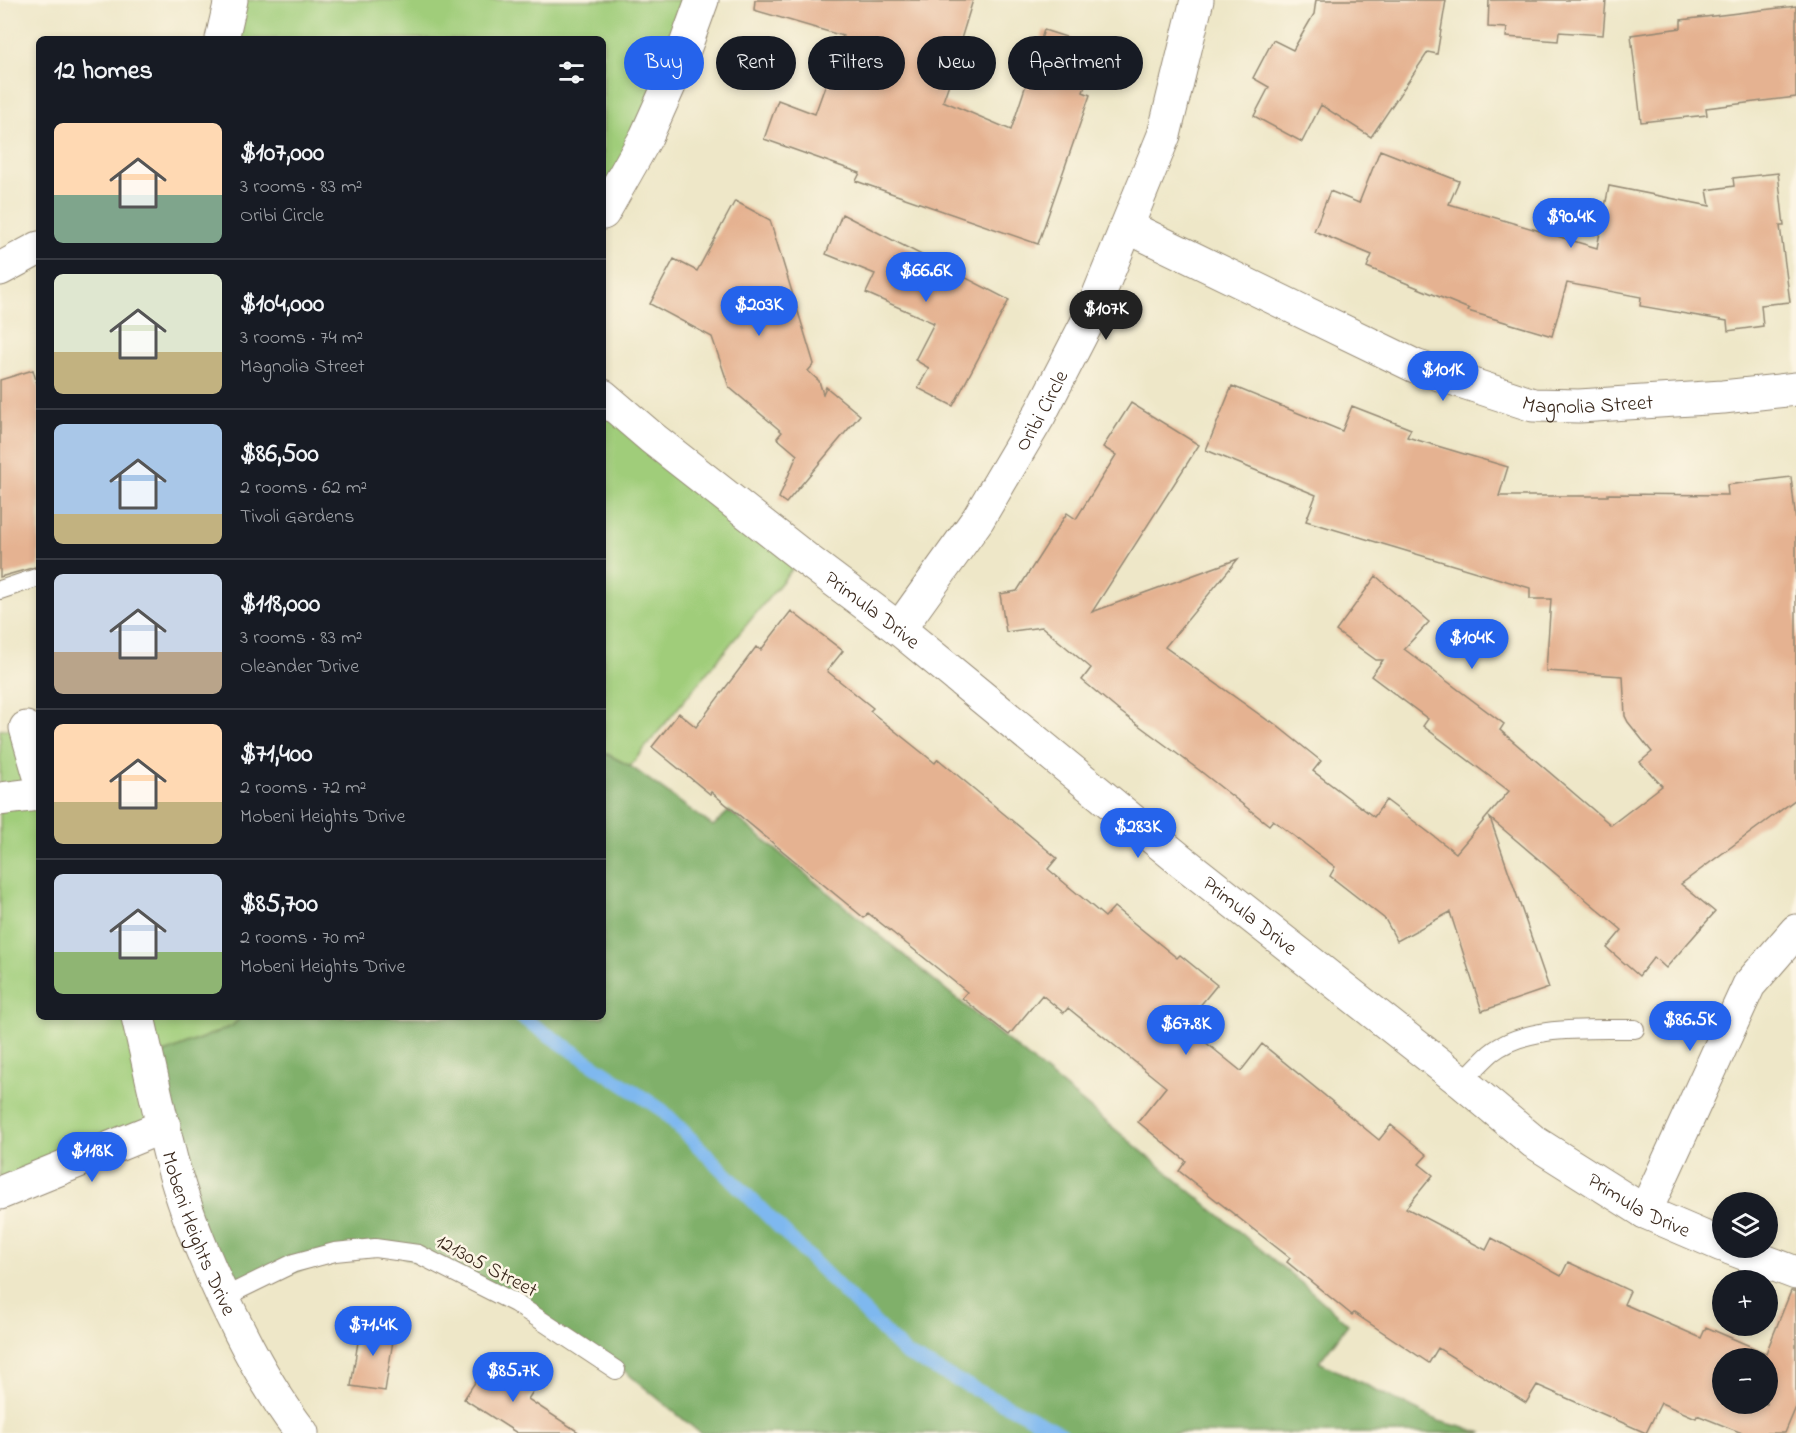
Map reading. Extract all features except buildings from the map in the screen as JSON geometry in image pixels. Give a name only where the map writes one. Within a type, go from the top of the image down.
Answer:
[{"type":"street","points":[[223,36],[231,0]]},
{"type":"street","points":[[606,208],[646,137],[680,61],[702,0]]},
{"type":"street","name":"Oribi Circle","points":[[899,629],[978,519],[1040,414],[1089,319],[1164,135],[1197,0]]},
{"type":"street","name":"Magnolia Street","points":[[1128,227],[1415,366],[1533,405],[1579,406],[1723,397],[1796,389]]},
{"type":"street","points":[[0,270],[36,250]]},
{"type":"street","name":"Primula Drive","points":[[606,399],[652,438],[788,545],[899,629],[1179,860],[1462,1082],[1534,1142],[1645,1212],[1712,1241]]},
{"type":"street","points":[[22,728],[36,765]]},
{"type":"street","points":[[0,799],[36,794]]},
{"type":"street","points":[[1645,1212],[1749,986],[1796,932]]},
{"type":"street","name":"Mobeni Heights Drive","points":[[139,1020],[171,1159],[193,1227],[222,1298],[262,1375],[281,1407],[302,1433]]},
{"type":"street","points":[[0,1193],[164,1126]]},
{"type":"street","points":[[1756,1258],[1796,1273]]},
{"type":"lane","points":[[0,590],[36,578]]},
{"type":"lane","points":[[1462,1082],[1493,1052],[1522,1037],[1543,1032],[1635,1029]]},
{"type":"lane","name":"121305 Street","points":[[222,1298],[294,1263],[335,1252],[375,1248],[418,1254],[514,1303],[616,1370]]},
{"type":"green space","points":[[234,0],[701,0],[684,36],[624,36],[624,90],[659,90],[606,206],[606,36],[226,36]]},
{"type":"green space","points":[[606,397],[804,555],[630,766],[606,754]]},
{"type":"green space","points":[[36,724],[36,1020],[238,1020],[232,1026],[150,1059],[167,1125],[0,1191],[0,730]]},
{"type":"green space","points":[[606,754],[630,766],[713,826],[729,811],[1304,1285],[1348,1324],[1319,1362],[1439,1421],[1483,1433],[700,1433],[622,1369],[516,1303],[375,1245],[223,1296],[150,1059],[232,1026],[238,1020],[606,1020]]},
{"type":"waterway","points":[[526,1020],[662,1110],[906,1354],[1061,1433]]}]
